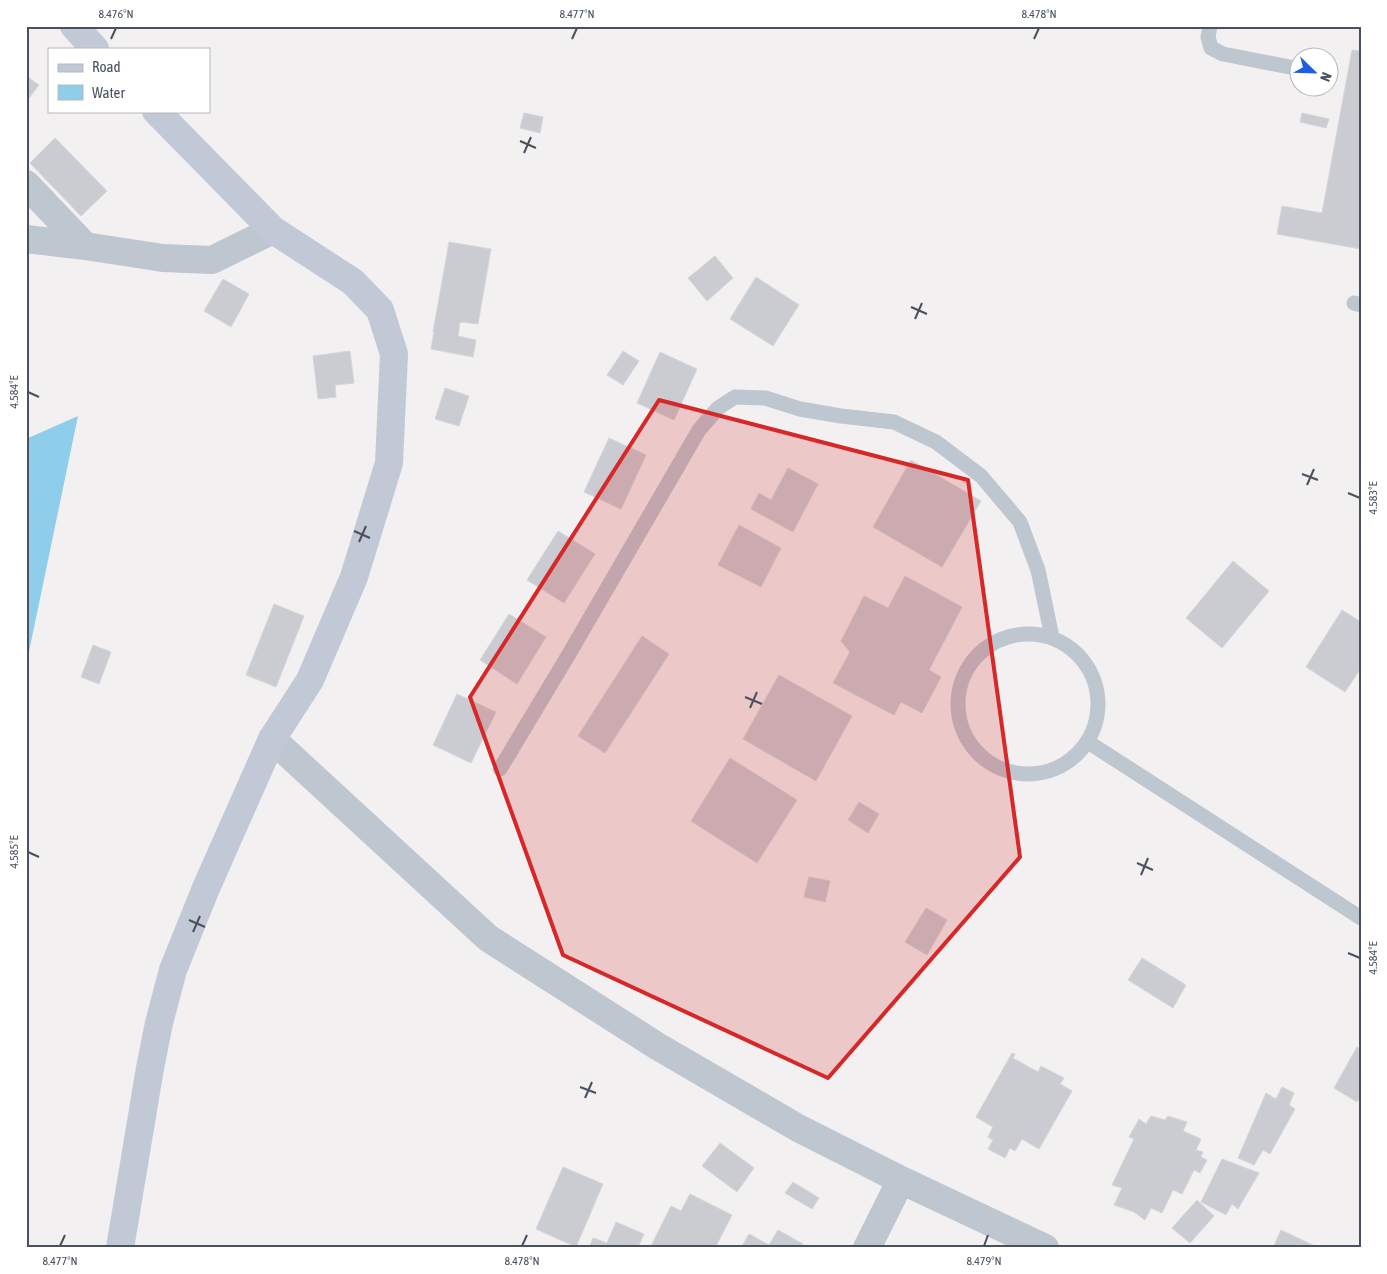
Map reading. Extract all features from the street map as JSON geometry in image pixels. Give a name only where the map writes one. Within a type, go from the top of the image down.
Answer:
[{"type":"street","points":[[74,26],[94,48]]},
{"type":"street","points":[[120,1248],[150,1068],[173,970],[206,888],[272,739],[310,680],[354,577],[389,463],[394,354],[380,310],[353,282],[273,230],[157,112]]},
{"type":"street","points":[[26,184],[84,246]]},
{"type":"street","points":[[26,239],[163,258],[212,260],[273,230]]},
{"type":"street","points":[[272,739],[488,938],[656,1046],[798,1128],[901,1180],[1045,1248]]},
{"type":"street","points":[[867,1248],[901,1180]]},
{"type":"lane","points":[[1210,26],[1208,37],[1211,48],[1223,54],[1290,67]]},
{"type":"lane","points":[[500,768],[569,654],[699,430],[718,408],[735,397],[765,398],[800,409],[894,422],[936,442],[981,476],[1020,522],[1038,570],[1052,637]]},
{"type":"lane","points":[[1032,633],[1052,637],[1071,647],[1086,662],[1095,681],[1099,702],[1096,723],[1088,742],[1074,758],[1055,769],[1035,774],[1014,773],[994,766],[978,754],[965,736],[958,716],[958,695],[964,675],[975,657],[992,643],[1011,635],[1032,633]]},
{"type":"lane","points":[[1088,742],[1361,918]]},
{"type":"highlighted area","points":[[659,400],[968,480],[1020,857],[828,1078],[563,955],[470,697]]},
{"type":"water","points":[[78,416],[26,666],[26,439]]},
{"type":"building","points":[[1352,50],[1361,51],[1361,249],[1277,234],[1282,206],[1322,213]]},
{"type":"building","points":[[26,76],[39,85],[26,102]]},
{"type":"building","points":[[524,113],[543,117],[540,133],[520,128]]},
{"type":"building","points":[[1302,113],[1329,119],[1326,128],[1300,122]]},
{"type":"building","points":[[55,138],[107,191],[81,216],[30,163]]},
{"type":"building","points":[[449,242],[491,249],[478,324],[460,322],[458,336],[476,340],[473,357],[431,349]]},
{"type":"building","points":[[715,256],[733,278],[707,301],[688,278]]},
{"type":"building","points":[[756,277],[799,305],[773,346],[730,319]]},
{"type":"building","points":[[223,279],[249,294],[231,327],[204,311]]},
{"type":"building","points":[[350,351],[354,383],[335,385],[336,397],[318,399],[313,356]]},
{"type":"building","points":[[623,351],[639,361],[623,385],[607,375]]},
{"type":"building","points":[[660,352],[697,369],[674,420],[637,403]]},
{"type":"building","points":[[445,388],[469,396],[459,426],[435,419]]},
{"type":"building","points":[[609,438],[646,455],[621,509],[584,492]]},
{"type":"building","points":[[911,460],[981,501],[942,567],[873,527]]},
{"type":"building","points":[[788,468],[818,484],[793,532],[751,509],[759,493],[771,500]]},
{"type":"building","points":[[739,525],[781,548],[761,587],[718,565]]},
{"type":"building","points":[[558,531],[595,554],[564,603],[527,580]]},
{"type":"building","points":[[1233,561],[1269,591],[1222,648],[1186,618]]},
{"type":"building","points":[[905,576],[962,607],[929,670],[941,677],[922,713],[901,702],[894,715],[833,683],[850,652],[841,641],[864,596],[888,608]]},
{"type":"building","points":[[274,604],[304,616],[276,687],[246,675]]},
{"type":"building","points":[[1342,610],[1361,622],[1361,668],[1345,692],[1306,667]]},
{"type":"building","points":[[509,614],[546,637],[517,684],[480,660]]},
{"type":"building","points":[[642,636],[669,654],[605,753],[578,736]]},
{"type":"building","points":[[93,645],[111,652],[99,684],[81,677]]},
{"type":"building","points":[[779,675],[852,716],[816,781],[743,739]]},
{"type":"building","points":[[457,694],[496,712],[471,763],[433,745]]},
{"type":"building","points":[[730,758],[797,800],[757,863],[691,821]]},
{"type":"building","points":[[859,802],[879,814],[868,833],[848,820]]},
{"type":"building","points":[[809,877],[830,881],[825,902],[804,897]]},
{"type":"building","points":[[926,908],[947,920],[927,955],[905,942]]},
{"type":"building","points":[[1142,958],[1186,985],[1173,1008],[1128,980]]},
{"type":"building","points":[[1357,1047],[1361,1049],[1361,1096],[1357,1102],[1334,1088]]},
{"type":"building","points":[[1012,1053],[1015,1054],[1013,1058],[1038,1072],[1041,1066],[1064,1078],[1060,1084],[1072,1091],[1039,1149],[1022,1139],[1015,1151],[1010,1148],[1005,1158],[988,1149],[993,1140],[988,1137],[993,1127],[976,1117]]},
{"type":"building","points":[[1282,1087],[1294,1093],[1289,1105],[1295,1109],[1270,1154],[1263,1150],[1254,1165],[1238,1158],[1266,1093],[1276,1099]]},
{"type":"building","points":[[1151,1116],[1165,1120],[1168,1116],[1187,1122],[1183,1131],[1201,1139],[1196,1150],[1203,1152],[1201,1157],[1207,1160],[1200,1173],[1194,1170],[1182,1194],[1173,1190],[1162,1213],[1151,1208],[1145,1220],[1134,1212],[1114,1205],[1122,1188],[1112,1185],[1134,1139],[1129,1137],[1139,1119],[1146,1124]]},
{"type":"building","points":[[720,1143],[754,1168],[737,1192],[702,1166]]},
{"type":"building","points":[[1222,1159],[1259,1173],[1238,1209],[1232,1204],[1226,1215],[1201,1202]]},
{"type":"building","points":[[563,1167],[603,1184],[576,1247],[536,1229]]},
{"type":"building","points":[[793,1182],[819,1198],[812,1209],[785,1193]]},
{"type":"building","points":[[690,1194],[732,1215],[715,1248],[654,1248],[651,1246],[671,1206],[681,1211]]},
{"type":"building","points":[[1197,1200],[1214,1216],[1190,1243],[1172,1228]]},
{"type":"building","points":[[616,1222],[644,1234],[639,1245],[647,1248],[589,1248],[593,1238],[607,1243]]},
{"type":"building","points":[[778,1230],[803,1244],[801,1248],[741,1248],[749,1234],[769,1245]]},
{"type":"building","points":[[1281,1230],[1319,1248],[1273,1248]]}]
